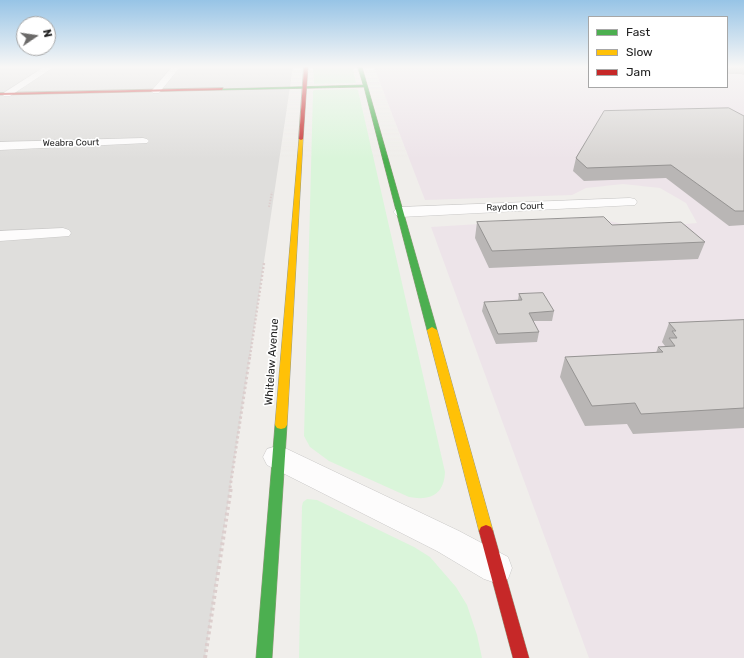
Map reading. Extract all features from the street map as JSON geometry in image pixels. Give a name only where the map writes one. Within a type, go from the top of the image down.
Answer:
[{"type":"street","name":"Whitelaw Avenue","points":[[264,658],[303,98]]},
{"type":"street","points":[[368,98],[401,212],[512,630],[521,658]]},
{"type":"street","name":"Weabra Court","points":[[0,146],[143,141]]},
{"type":"street","name":"Raydon Court","points":[[401,212],[630,202]]},
{"type":"street","points":[[0,236],[63,233]]},
{"type":"street","points":[[277,457],[442,538],[496,568]]},
{"type":"street","points":[[512,630],[516,658]]},
{"type":"path","points":[[269,207],[272,192]]},
{"type":"path","points":[[205,658],[264,263]]},
{"type":"shaded area","points":[[0,98],[288,98],[205,658],[0,658]]},
{"type":"shaded area","points":[[386,98],[744,98],[744,658],[589,658],[431,227],[592,217],[639,228],[697,223],[686,203],[660,188],[623,184],[586,188],[572,195],[425,200]]},
{"type":"green space","points":[[313,98],[360,98],[445,472],[442,486],[439,491],[429,497],[409,497],[329,461],[310,447],[304,436]]},
{"type":"green space","points":[[307,499],[317,500],[414,547],[430,557],[456,587],[467,605],[477,635],[482,658],[299,658],[302,506],[303,502]]},
{"type":"building","points":[[729,108],[744,116],[744,211],[735,211],[671,165],[587,168],[576,158],[604,111]]},
{"type":"building","points":[[604,217],[612,225],[681,222],[705,242],[492,251],[477,222]]},
{"type":"building","points":[[543,293],[554,311],[529,313],[539,332],[498,334],[484,302],[522,300],[519,294]]},
{"type":"building","points":[[744,320],[744,408],[641,414],[635,403],[592,406],[565,357],[663,352],[658,347],[675,346],[669,338],[677,338],[672,331],[676,331],[669,323]]},
{"type":"traffic: fast","points":[[368,98],[432,330]]},
{"type":"traffic: fast","points":[[264,658],[281,425]]},
{"type":"traffic: slow","points":[[281,425],[301,139]]},
{"type":"traffic: slow","points":[[432,330],[486,531]]},
{"type":"traffic: jam","points":[[301,139],[304,98]]},
{"type":"traffic: jam","points":[[486,531],[521,658]]}]
